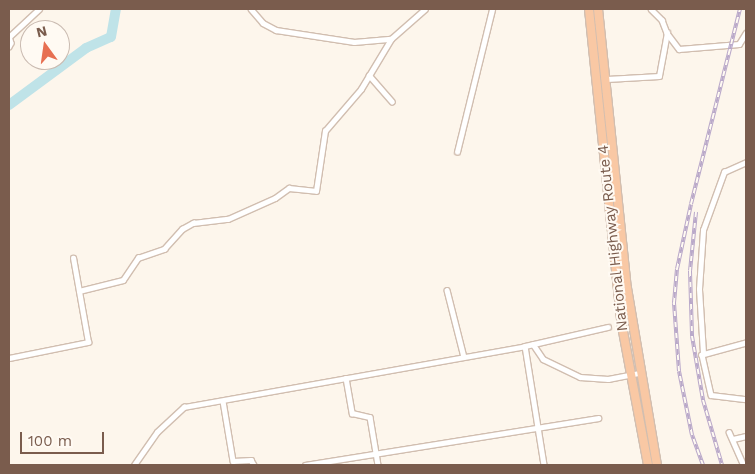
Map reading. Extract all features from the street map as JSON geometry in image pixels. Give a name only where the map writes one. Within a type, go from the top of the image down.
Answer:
[{"type":"highway","name":"National Highway Route 4","points":[[589,9],[629,376],[648,465]]},
{"type":"highway","name":"National Highway Route 4","points":[[598,9],[607,79],[619,216],[640,373],[657,465]]},
{"type":"street","points":[[9,48],[11,43],[9,36],[39,9]]},
{"type":"street","points":[[251,9],[270,28],[290,34],[354,42],[391,39]]},
{"type":"street","points":[[79,291],[123,280],[138,258],[158,253],[182,229],[193,223],[228,219],[276,198],[289,188],[316,191],[326,131],[369,75],[391,39],[425,9]]},
{"type":"street","points":[[457,152],[492,9]]},
{"type":"street","points":[[651,9],[662,20],[667,33],[683,49],[705,44],[740,44],[746,33]]},
{"type":"street","points":[[607,79],[660,76],[667,33]]},
{"type":"street","points":[[369,75],[392,101]]},
{"type":"street","points":[[746,162],[724,172],[703,230],[699,289],[703,353],[711,395],[715,398],[746,399]]},
{"type":"street","points":[[9,358],[86,344],[79,291],[72,258]]},
{"type":"street","points":[[446,290],[464,357]]},
{"type":"street","points":[[134,465],[151,440],[177,411],[224,400],[526,346],[608,327]]},
{"type":"street","points":[[703,353],[746,343]]},
{"type":"street","points":[[533,344],[543,359],[569,374],[595,379],[629,376],[640,373]]},
{"type":"street","points":[[526,346],[544,465]]},
{"type":"street","points":[[346,378],[352,413],[370,417],[378,465]]},
{"type":"street","points":[[224,400],[234,461],[249,459],[254,465]]},
{"type":"street","points":[[305,465],[598,418]]},
{"type":"street","points":[[729,432],[744,465]]},
{"type":"street","points":[[733,439],[746,436]]},
{"type":"waterway","points":[[9,105],[86,48],[111,37],[116,9]]},
{"type":"railway","points":[[703,465],[692,435],[679,371],[674,303],[677,269],[691,204],[740,9]]},
{"type":"railway","points":[[696,212],[690,271],[692,336],[703,400],[722,465]]}]
